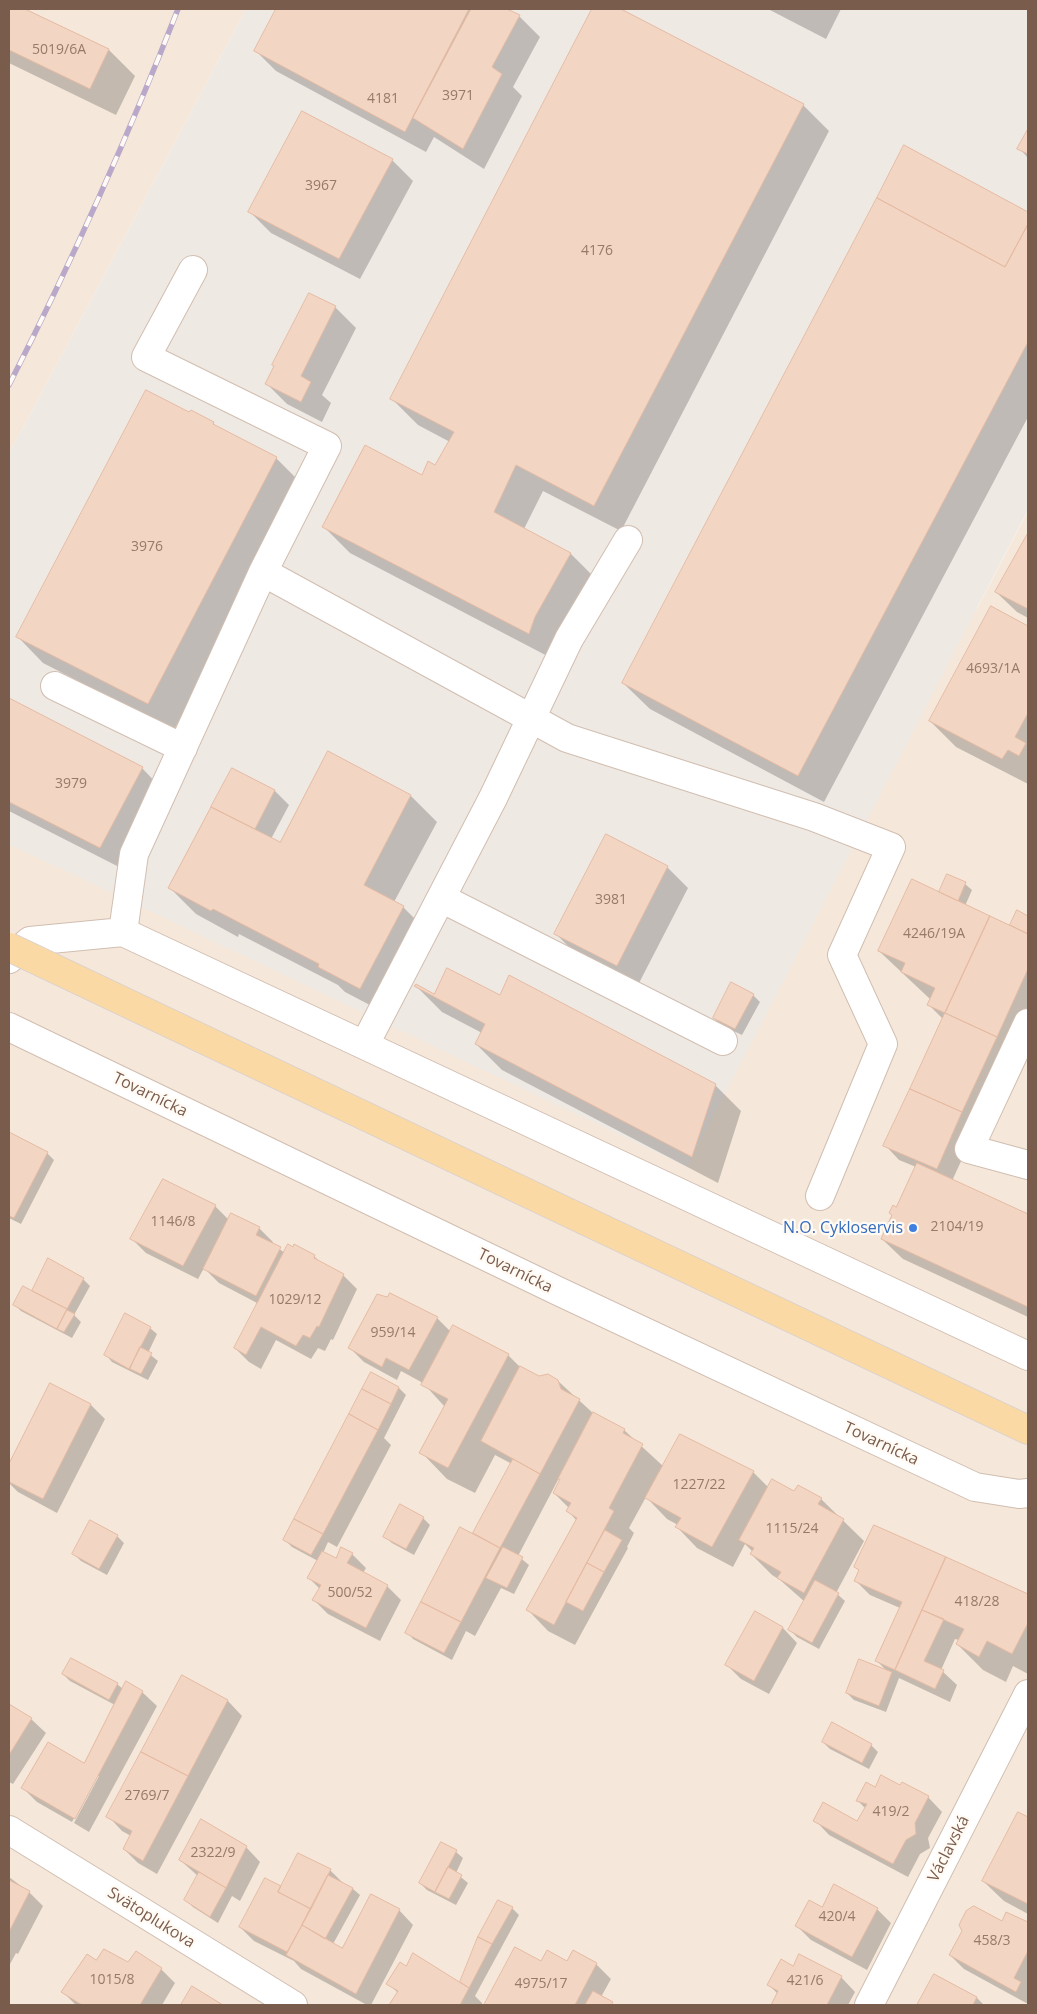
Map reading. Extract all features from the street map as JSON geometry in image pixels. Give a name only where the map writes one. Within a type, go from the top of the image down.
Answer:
[{"type":"main road","points":[[9,948],[1028,1430]]},
{"type":"street","points":[[124,932],[134,854],[264,572],[327,446],[146,357],[193,270]]},
{"type":"street","points":[[365,1044],[493,798],[568,639],[628,540]]},
{"type":"street","points":[[264,572],[567,738],[814,818],[890,847],[842,955],[883,1044],[820,1196]]},
{"type":"street","points":[[55,686],[183,748]]},
{"type":"street","points":[[441,898],[722,1041]]},
{"type":"street","points":[[9,959],[30,941],[124,932],[1028,1356]]},
{"type":"street","points":[[1028,1023],[969,1149],[1028,1165]]},
{"type":"street","name":"Tovarnícka","points":[[9,1027],[560,1292],[975,1487],[1019,1494],[1028,1493]]},
{"type":"street","name":"Václavská","points":[[869,2005],[1028,1694]]},
{"type":"street","name":"Svätoplukova","points":[[9,1830],[294,2005]]},
{"type":"shaded area","points":[[9,9],[246,9],[9,454]]},
{"type":"shaded area","points":[[246,9],[1028,9],[1028,510],[687,1167],[9,844],[9,454]]},
{"type":"shaded area","points":[[1028,511],[1028,2005],[9,2005],[9,841],[977,609]]},
{"type":"building","points":[[9,9],[25,9],[109,49],[90,89],[9,50]]},
{"type":"building","points":[[276,9],[469,9],[405,132],[254,51]]},
{"type":"building","points":[[471,9],[507,9],[520,15],[492,67],[502,74],[463,149],[413,118]]},
{"type":"building","points":[[592,9],[621,9],[804,104],[594,506],[516,465],[494,512],[571,553],[535,617],[529,634],[322,527],[365,445],[422,475],[428,461],[435,465],[454,432],[390,399]]},
{"type":"building","points":[[302,111],[393,159],[339,259],[248,212]]},
{"type":"building","points":[[1028,129],[1028,154],[1017,149]]},
{"type":"building","points":[[904,145],[1028,212],[1028,224],[1005,267],[877,198]]},
{"type":"building","points":[[877,198],[1005,267],[1028,224],[1028,342],[798,776],[622,683]]},
{"type":"building","points":[[309,293],[336,306],[301,376],[311,382],[301,402],[265,384],[274,366],[272,365]]},
{"type":"building","points":[[146,390],[189,412],[191,410],[214,422],[213,424],[277,457],[148,704],[16,637]]},
{"type":"building","points":[[1028,533],[1028,609],[995,592]]},
{"type":"building","points":[[991,606],[1028,626],[1028,713],[1015,737],[1026,743],[1019,756],[1008,750],[1002,759],[929,721]]},
{"type":"building","points":[[9,698],[143,767],[100,848],[9,802]]},
{"type":"building","points":[[328,751],[411,795],[364,885],[404,906],[360,989],[318,967],[319,964],[168,888],[211,807],[280,842]]},
{"type":"building","points":[[232,768],[275,790],[255,829],[211,807]]},
{"type":"building","points":[[606,834],[668,866],[617,966],[554,934]]},
{"type":"building","points":[[947,874],[966,882],[958,901],[939,892]]},
{"type":"building","points":[[912,879],[990,916],[945,1013],[927,1005],[935,988],[901,972],[905,963],[878,951]]},
{"type":"building","points":[[1017,910],[1028,916],[1028,934],[1010,925]]},
{"type":"building","points":[[990,916],[1028,934],[1028,969],[997,1037],[945,1013]]},
{"type":"building","points":[[447,968],[500,995],[509,975],[716,1084],[692,1157],[475,1044],[485,1024],[414,986],[416,984],[434,994]]},
{"type":"building","points":[[731,982],[754,994],[735,1029],[713,1018]]},
{"type":"building","points":[[945,1013],[997,1037],[962,1112],[910,1089]]},
{"type":"building","points":[[910,1089],[962,1112],[937,1169],[883,1146]]},
{"type":"building","points":[[9,1132],[48,1152],[14,1218],[9,1216]]},
{"type":"building","points":[[917,1163],[1028,1214],[1028,1307],[881,1239],[892,1215],[889,1213],[893,1205],[896,1207]]},
{"type":"building","points":[[163,1179],[216,1205],[183,1266],[130,1239]]},
{"type":"building","points":[[231,1213],[260,1227],[256,1235],[281,1247],[256,1296],[203,1269]]},
{"type":"building","points":[[288,1244],[293,1247],[294,1244],[315,1255],[314,1258],[344,1274],[319,1327],[317,1326],[310,1338],[303,1335],[296,1346],[261,1327],[246,1355],[234,1348]]},
{"type":"building","points":[[48,1258],[84,1278],[67,1309],[32,1291]]},
{"type":"building","points":[[23,1286],[67,1309],[57,1329],[13,1305]]},
{"type":"building","points":[[390,1293],[438,1317],[409,1370],[386,1358],[382,1367],[348,1348],[377,1294],[387,1297]]},
{"type":"building","points":[[67,1310],[75,1314],[64,1332],[57,1329]]},
{"type":"building","points":[[125,1313],[151,1327],[129,1369],[104,1355]]},
{"type":"building","points":[[453,1325],[509,1354],[448,1468],[419,1453],[448,1399],[421,1385]]},
{"type":"building","points":[[140,1347],[152,1353],[141,1374],[130,1369]]},
{"type":"building","points":[[520,1366],[539,1376],[548,1374],[558,1380],[561,1389],[580,1399],[540,1474],[481,1441]]},
{"type":"building","points":[[371,1372],[399,1387],[391,1404],[362,1389]]},
{"type":"building","points":[[50,1383],[91,1404],[43,1499],[9,1482],[9,1464]]},
{"type":"building","points":[[362,1389],[391,1404],[378,1430],[349,1414]]},
{"type":"building","points":[[593,1412],[625,1429],[623,1433],[643,1444],[609,1508],[614,1511],[554,1625],[526,1610],[577,1518],[566,1511],[571,1503],[553,1493],[560,1479],[558,1479]]},
{"type":"building","points":[[349,1414],[378,1430],[323,1534],[294,1519]]},
{"type":"building","points":[[680,1434],[754,1471],[712,1547],[675,1527],[681,1518],[645,1498]]},
{"type":"building","points":[[513,1459],[540,1474],[500,1548],[473,1533]]},
{"type":"building","points":[[772,1479],[794,1491],[798,1485],[822,1498],[818,1504],[844,1519],[804,1593],[777,1578],[781,1572],[750,1554],[754,1548],[739,1540]]},
{"type":"building","points":[[400,1504],[424,1517],[406,1549],[383,1537]]},
{"type":"building","points":[[294,1519],[323,1534],[311,1555],[283,1540]]},
{"type":"building","points":[[90,1520],[118,1535],[99,1569],[72,1554]]},
{"type":"building","points":[[874,1525],[946,1557],[895,1670],[875,1661],[902,1602],[854,1581],[859,1570],[854,1567]]},
{"type":"building","points":[[460,1527],[500,1548],[461,1622],[421,1602]]},
{"type":"building","points":[[605,1530],[622,1540],[604,1572],[587,1563]]},
{"type":"building","points":[[341,1547],[353,1553],[347,1563],[388,1585],[366,1628],[312,1600],[321,1585],[307,1578],[322,1551],[336,1558]]},
{"type":"building","points":[[503,1547],[523,1557],[507,1588],[486,1578]]},
{"type":"building","points":[[946,1557],[1028,1594],[1028,1623],[1012,1654],[987,1641],[979,1657],[956,1644],[964,1629],[922,1610]]},
{"type":"building","points":[[587,1563],[604,1572],[583,1611],[566,1602]]},
{"type":"building","points":[[815,1580],[839,1593],[812,1643],[788,1630]]},
{"type":"building","points":[[421,1602],[461,1622],[444,1653],[405,1633]]},
{"type":"building","points":[[922,1610],[944,1619],[924,1661],[944,1670],[935,1689],[895,1670]]},
{"type":"building","points":[[755,1611],[783,1627],[754,1681],[725,1665]]},
{"type":"building","points":[[71,1658],[118,1683],[109,1700],[62,1674]]},
{"type":"building","points":[[859,1659],[892,1672],[879,1706],[846,1693]]},
{"type":"building","points":[[182,1675],[228,1700],[188,1776],[141,1752]]},
{"type":"building","points":[[126,1681],[143,1691],[75,1819],[21,1788],[48,1742],[84,1763]]},
{"type":"building","points":[[9,1704],[32,1718],[9,1755]]},
{"type":"building","points":[[832,1722],[872,1744],[862,1763],[822,1742]]},
{"type":"building","points":[[141,1752],[188,1776],[143,1861],[123,1849],[132,1831],[106,1817]]},
{"type":"building","points":[[881,1775],[900,1785],[902,1782],[929,1796],[915,1823],[916,1834],[906,1840],[893,1864],[813,1821],[823,1802],[857,1821],[867,1804],[856,1801],[866,1782],[875,1787]]},
{"type":"building","points":[[1018,1812],[1028,1817],[1028,1904],[982,1881]]},
{"type":"building","points":[[201,1819],[247,1846],[226,1888],[179,1860]]},
{"type":"building","points":[[441,1842],[457,1850],[435,1892],[419,1883]]},
{"type":"building","points":[[298,1853],[331,1869],[311,1909],[278,1892]]},
{"type":"building","points":[[448,1867],[462,1875],[449,1899],[435,1892]]},
{"type":"building","points":[[199,1872],[226,1888],[210,1917],[184,1900]]},
{"type":"building","points":[[328,1875],[353,1888],[325,1939],[302,1925]]},
{"type":"building","points":[[265,1878],[281,1886],[278,1892],[311,1909],[287,1952],[239,1927]]},
{"type":"building","points":[[9,1880],[30,1891],[9,1932]]},
{"type":"building","points":[[834,1884],[878,1908],[852,1957],[795,1926],[809,1900],[822,1907]]},
{"type":"building","points":[[371,1894],[400,1909],[356,1994],[286,1955],[302,1925],[342,1948]]},
{"type":"building","points":[[498,1900],[513,1907],[492,1944],[478,1937]]},
{"type":"building","points":[[974,1906],[1002,1921],[1006,1912],[1028,1922],[1028,1951],[1014,1978],[1021,1982],[1016,1992],[949,1955],[962,1931],[959,1925],[966,1911]]},
{"type":"building","points":[[478,1937],[492,1944],[469,1988],[460,1982]]},
{"type":"building","points":[[515,1947],[541,1961],[547,1950],[567,1961],[573,1950],[597,1963],[575,2005],[484,2005]]},
{"type":"building","points":[[104,1949],[128,1962],[136,1951],[162,1968],[140,2005],[82,2005],[61,1992],[87,1954],[96,1960]]},
{"type":"building","points":[[413,1953],[469,1988],[460,2005],[389,2005],[398,1991],[386,1984],[400,1962],[406,1966]]},
{"type":"building","points":[[799,1954],[842,1976],[827,2005],[771,2005],[778,1991],[767,1985],[781,1959],[793,1966]]},
{"type":"building","points":[[934,1974],[977,1997],[973,2005],[917,2005]]},
{"type":"building","points":[[192,1986],[223,2005],[181,2005]]},
{"type":"building","points":[[593,1991],[613,2002],[611,2005],[585,2005]]},
{"type":"railway","points":[[9,385],[55,293],[98,199],[178,9]]},
{"type":"place","name":"N.O. Cykloservis","points":[[913,1228]]}]
